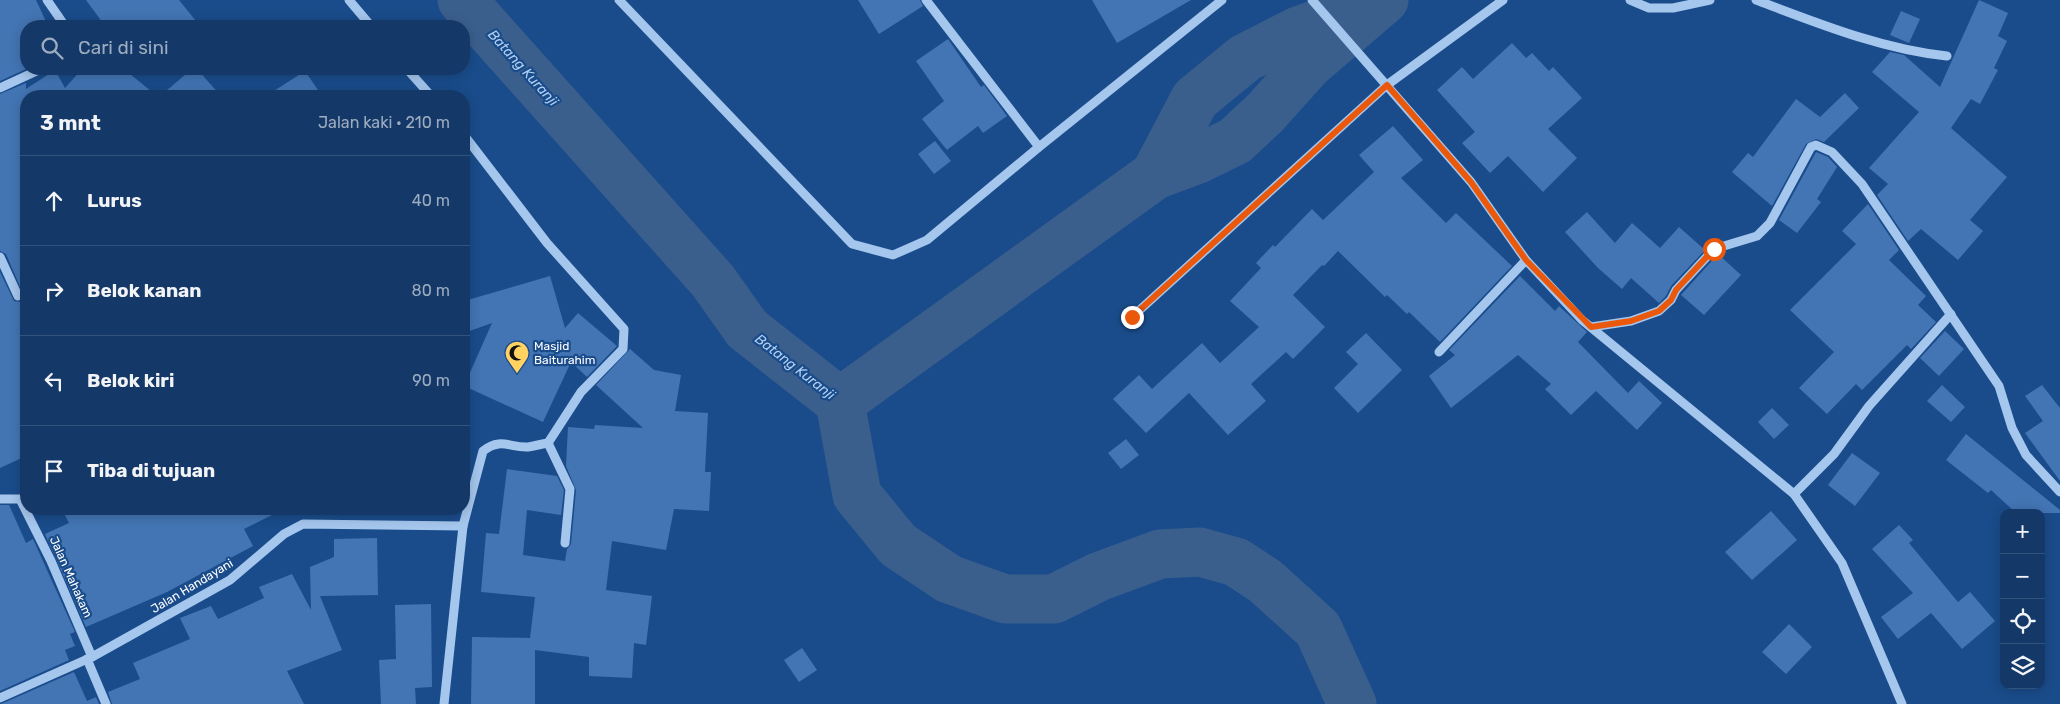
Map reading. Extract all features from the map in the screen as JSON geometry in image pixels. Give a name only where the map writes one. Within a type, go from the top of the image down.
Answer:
[{"type":"street","points":[[47,0],[61,20]]},
{"type":"street","points":[[349,0],[366,20]]},
{"type":"street","points":[[619,0],[852,244],[893,255],[927,240],[1222,0]]},
{"type":"street","points":[[926,0],[1039,147]]},
{"type":"street","points":[[1312,0],[1471,182],[1526,260],[1591,327],[1794,494],[1842,562],[1902,704]]},
{"type":"street","points":[[1132,317],[1387,85],[1503,0]]},
{"type":"street","points":[[1630,0],[1649,8],[1673,8],[1710,0]]},
{"type":"street","points":[[1756,0],[1882,43],[1925,54],[1947,56]]},
{"type":"street","points":[[0,88],[27,75]]},
{"type":"street","points":[[412,75],[426,90]]},
{"type":"street","points":[[470,143],[547,243],[624,329],[623,349],[581,392],[548,443],[527,447],[500,443],[483,450],[470,497]]},
{"type":"street","points":[[1591,327],[1631,321],[1659,311],[1671,300],[1676,290],[1714,249],[1757,236],[1770,223],[1811,147],[1816,145],[1832,152],[1862,184],[1999,386],[2012,428],[2026,456],[2060,492]]},
{"type":"street","points":[[0,257],[18,296]]},
{"type":"street","points":[[1439,352],[1526,260]]},
{"type":"street","points":[[1794,494],[1834,454],[1869,406],[1951,314]]},
{"type":"street","points":[[548,443],[570,489],[565,543]]},
{"type":"street","name":"Jalan Mahakam","points":[[0,499],[20,498]]},
{"type":"street","name":"Jalan Mahakam","points":[[31,515],[51,561],[106,704]]},
{"type":"street","points":[[444,704],[462,526],[465,515]]},
{"type":"street","name":"Jalan Handayani","points":[[0,698],[89,658],[230,580],[284,534],[303,524],[462,526]]},
{"type":"building","points":[[0,0],[36,0],[45,20],[20,20],[20,72],[0,81]]},
{"type":"building","points":[[86,0],[179,0],[195,20],[101,20]]},
{"type":"building","points":[[858,0],[920,0],[923,6],[879,34]]},
{"type":"building","points":[[1092,0],[1191,0],[1117,43]]},
{"type":"building","points":[[1979,0],[2008,13],[1998,36],[2007,41],[1994,68],[1998,70],[1980,104],[1971,99],[1951,128],[2007,177],[1970,220],[1983,231],[1958,260],[1921,229],[1908,241],[1877,195],[1888,184],[1869,168],[1919,112],[1872,72],[1890,52],[1904,55],[1940,87]]},
{"type":"building","points":[[1901,11],[1920,19],[1909,43],[1890,35]]},
{"type":"building","points":[[948,39],[981,87],[984,85],[1007,116],[983,133],[978,126],[947,150],[922,119],[944,101],[916,61]]},
{"type":"building","points":[[1512,43],[1526,58],[1532,53],[1549,71],[1553,67],[1582,98],[1548,129],[1577,158],[1543,192],[1508,156],[1490,173],[1462,143],[1475,132],[1437,90],[1462,67],[1473,79]]},
{"type":"building","points":[[47,75],[58,75],[65,88],[77,75],[131,75],[150,90],[20,90],[20,287],[6,254],[0,251],[0,94],[26,83],[26,89]]},
{"type":"building","points":[[185,75],[202,75],[216,90],[167,90]]},
{"type":"building","points":[[299,75],[308,75],[318,90],[275,90]]},
{"type":"building","points":[[1845,93],[1859,108],[1824,142],[1816,139],[1806,144],[1772,206],[1732,172],[1748,153],[1753,157],[1796,99],[1820,117]]},
{"type":"building","points":[[1393,126],[1423,160],[1401,178],[1446,223],[1456,213],[1512,266],[1440,342],[1409,312],[1407,314],[1387,295],[1385,297],[1338,251],[1293,295],[1325,327],[1293,359],[1286,352],[1251,384],[1266,401],[1228,435],[1189,393],[1146,433],[1113,399],[1139,375],[1152,389],[1202,343],[1220,363],[1259,327],[1230,301],[1261,268],[1256,263],[1273,245],[1275,247],[1312,209],[1323,220],[1374,172],[1359,155]]},
{"type":"building","points":[[935,141],[951,161],[934,174],[918,154]]},
{"type":"building","points":[[1816,152],[1828,157],[1837,167],[1817,199],[1821,202],[1797,233],[1779,220]]},
{"type":"building","points":[[1868,204],[1899,250],[1889,260],[1926,296],[1918,305],[1936,322],[1911,349],[1907,345],[1862,390],[1856,384],[1827,414],[1799,388],[1834,352],[1790,310],[1856,244],[1842,231]]},
{"type":"building","points":[[1587,212],[1615,243],[1632,223],[1660,248],[1679,227],[1705,250],[1671,286],[1666,296],[1659,303],[1631,278],[1622,289],[1598,268],[1565,232]]},
{"type":"building","points":[[1718,254],[1741,275],[1704,315],[1681,295]]},
{"type":"building","points":[[0,272],[14,301],[20,302],[20,459],[0,468]]},
{"type":"building","points":[[550,276],[565,328],[578,313],[617,346],[587,377],[571,362],[543,422],[470,389],[470,372],[492,323],[470,331],[470,299]]},
{"type":"building","points":[[1520,276],[1555,311],[1559,306],[1587,332],[1578,342],[1628,393],[1639,381],[1662,403],[1637,430],[1596,391],[1571,415],[1545,389],[1551,384],[1518,355],[1451,408],[1429,376],[1455,355],[1449,350]]},
{"type":"building","points":[[1945,331],[1964,349],[1939,376],[1920,358]]},
{"type":"building","points":[[1366,333],[1402,370],[1358,413],[1334,388],[1358,364],[1346,352]]},
{"type":"building","points":[[630,349],[654,370],[681,375],[675,411],[708,413],[705,472],[711,472],[709,511],[674,509],[666,550],[612,541],[606,590],[652,596],[646,645],[634,643],[632,678],[589,676],[589,657],[535,650],[535,704],[471,704],[472,637],[530,638],[535,597],[481,592],[486,533],[499,534],[507,469],[557,476],[564,490],[561,515],[527,510],[523,555],[565,561],[567,549],[571,544],[576,490],[566,466],[568,427],[594,429],[595,425],[643,428],[596,385]]},
{"type":"building","points":[[1942,385],[1965,407],[1951,422],[1927,401]]},
{"type":"building","points":[[2042,385],[2060,408],[2060,481],[2025,433],[2043,421],[2025,396]]},
{"type":"building","points":[[1772,408],[1789,425],[1774,439],[1758,422]]},
{"type":"building","points":[[1966,434],[2060,510],[2060,513],[2045,513],[2045,509],[2012,509],[1991,490],[1988,493],[1946,460]]},
{"type":"building","points":[[1126,439],[1139,455],[1121,469],[1108,453]]},
{"type":"building","points":[[1852,453],[1880,473],[1855,506],[1828,485]]},
{"type":"building","points":[[0,505],[9,505],[26,543],[33,539],[75,632],[70,634],[75,646],[65,650],[69,660],[0,691]]},
{"type":"building","points":[[1771,511],[1797,540],[1752,580],[1725,552]]},
{"type":"building","points":[[65,515],[272,515],[244,529],[253,546],[167,592],[86,627],[45,534],[69,523]]},
{"type":"building","points":[[1899,525],[1913,540],[1909,543],[1958,602],[1970,592],[1995,621],[1962,649],[1931,613],[1898,639],[1881,617],[1913,593],[1872,549]]},
{"type":"building","points":[[377,538],[378,595],[320,596],[342,650],[287,671],[304,704],[112,704],[108,692],[140,679],[133,663],[190,639],[180,618],[211,606],[218,619],[264,598],[259,587],[292,574],[311,610],[310,567],[334,557],[334,539]]},
{"type":"building","points":[[431,604],[432,687],[415,688],[416,704],[381,704],[379,660],[396,659],[395,605]]},
{"type":"building","points":[[1789,624],[1812,647],[1786,674],[1762,652]]},
{"type":"building","points":[[802,648],[817,670],[799,682],[784,660]]},
{"type":"building","points":[[74,672],[87,701],[96,697],[99,704],[1,704]]},
{"type":"waterway","name":"Batang Kuranji","points":[[462,0],[713,281],[747,329],[840,402],[857,495],[898,545],[949,579],[1005,599],[1054,599],[1098,577],[1160,554],[1200,552],[1236,562],[1265,581],[1318,629],[1352,704]]},
{"type":"waterway","points":[[840,402],[1155,175],[1198,159],[1235,141],[1265,113],[1308,65],[1384,0]]},
{"type":"waterway","points":[[1155,175],[1195,99],[1245,58],[1298,31],[1354,11]]},
{"type":"place","name":"Masjid Baiturahim","points":[[517,374]]},
{"type":"route","points":[[1132,317],[1387,85],[1471,182],[1526,260],[1582,320],[1591,327],[1631,321],[1659,311],[1671,300],[1676,290],[1714,249]]}]
